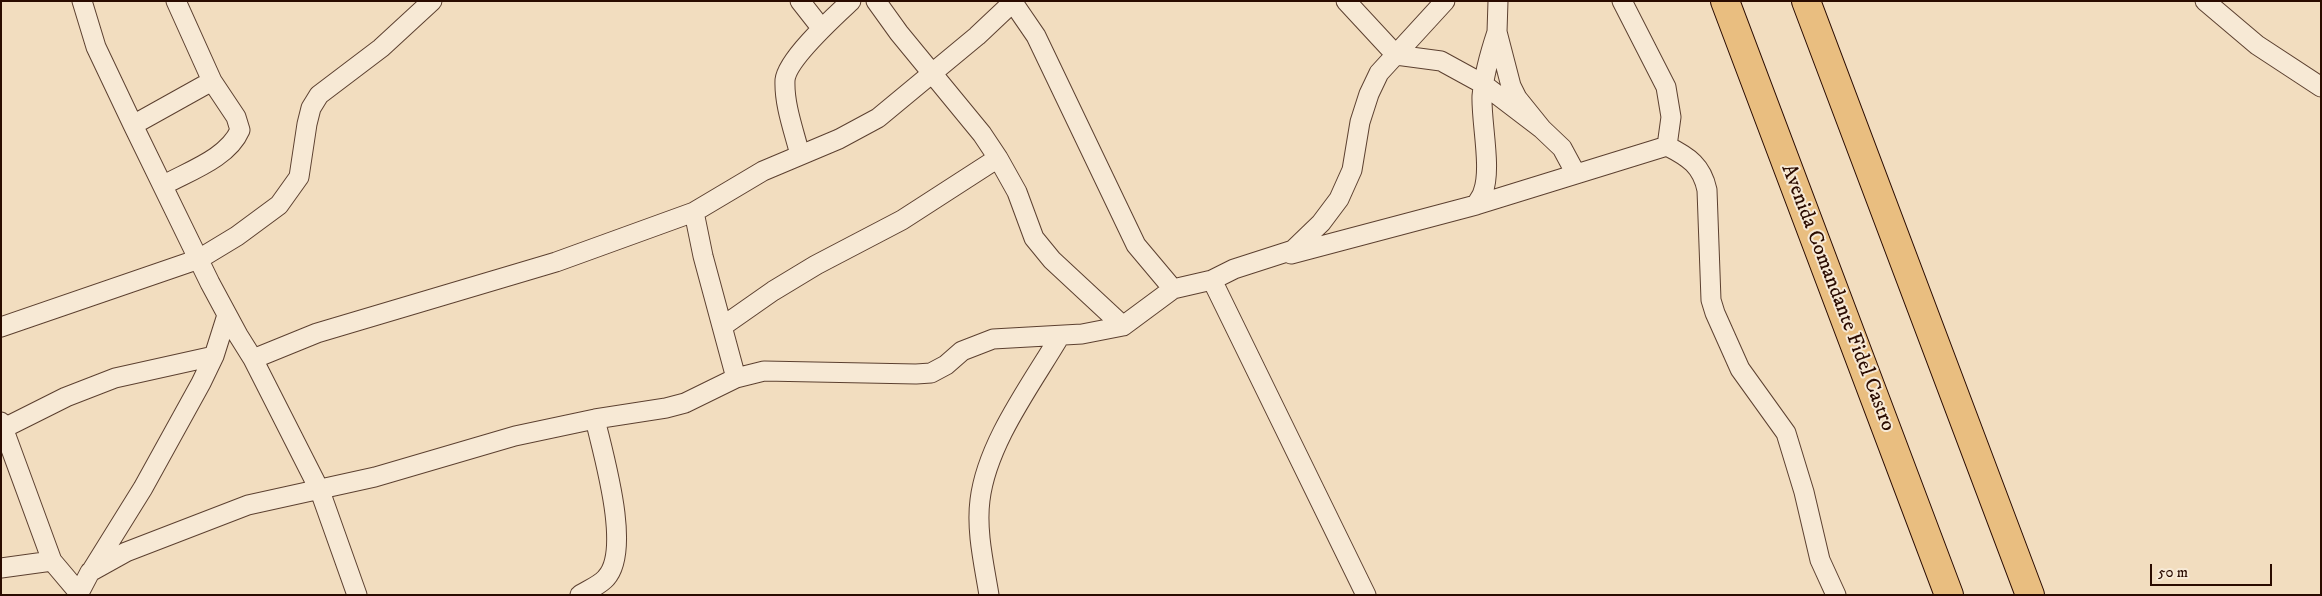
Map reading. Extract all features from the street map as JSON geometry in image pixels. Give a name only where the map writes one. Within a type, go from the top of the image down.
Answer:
[{"type":"highway","name":"Avenida Comandante Fidel Castro","points":[[1725,1],[1949,595]]},
{"type":"highway","points":[[1806,1],[2030,595]]},
{"type":"street","points":[[82,1],[96,47],[133,125],[227,315],[253,359],[320,491],[357,595]]},
{"type":"street","points":[[164,185],[216,156],[236,140],[240,130],[236,117],[212,81],[176,1]]},
{"type":"street","points":[[1,327],[199,259],[238,236],[278,205],[299,177],[309,116],[319,95],[381,48],[432,1]]},
{"type":"street","points":[[800,1],[822,29]]},
{"type":"street","points":[[800,155],[788,105],[785,78],[805,46],[851,1]]},
{"type":"street","points":[[876,1],[998,158],[1018,192],[1034,238],[1052,260],[1123,326]]},
{"type":"street","points":[[1346,1],[1396,55],[1441,61],[1483,84],[1542,129],[1562,148],[1576,174]]},
{"type":"street","points":[[90,572],[126,552],[248,505],[320,491],[424,464],[515,436],[595,419],[659,410],[685,403],[736,378],[764,371],[916,374],[931,372],[946,365],[962,351],[993,339],[1060,336],[1123,326],[1172,289],[1212,280],[1234,269],[1293,250],[1321,223],[1339,199],[1352,170],[1360,122],[1378,73],[1445,1]]},
{"type":"street","points":[[1498,1],[1497,32],[1511,86],[1516,98],[1542,129]]},
{"type":"street","points":[[1622,1],[1666,87],[1671,117],[1667,146]]},
{"type":"street","points":[[2205,1],[2257,45],[2321,87]]},
{"type":"street","points":[[253,359],[318,333],[556,262],[694,212],[763,171],[839,139],[878,118],[977,36],[1013,2],[1036,36],[1136,246],[1172,289]]},
{"type":"street","points":[[1476,205],[1484,191],[1486,177],[1482,119],[1483,84],[1487,62],[1497,32]]},
{"type":"street","points":[[133,125],[212,81]]},
{"type":"street","points":[[1234,269],[1476,205],[1667,146],[1686,157],[1704,176],[1709,211],[1712,300],[1715,313],[1740,369],[1786,433],[1804,492],[1820,560],[1836,595]]},
{"type":"street","points":[[723,326],[773,291],[816,265],[902,220],[998,158]]},
{"type":"street","points":[[694,212],[703,256],[736,378]]},
{"type":"street","points":[[1212,280],[1366,595]]},
{"type":"street","points":[[214,356],[115,378],[2,425],[52,561],[79,594],[90,572],[143,488],[214,356],[227,315]]},
{"type":"street","points":[[989,595],[980,533],[980,500],[984,479],[1000,436],[1060,336]]},
{"type":"street","points":[[580,595],[606,577],[616,556],[617,531],[614,510],[595,419]]},
{"type":"street","points":[[1,568],[52,561]]}]
